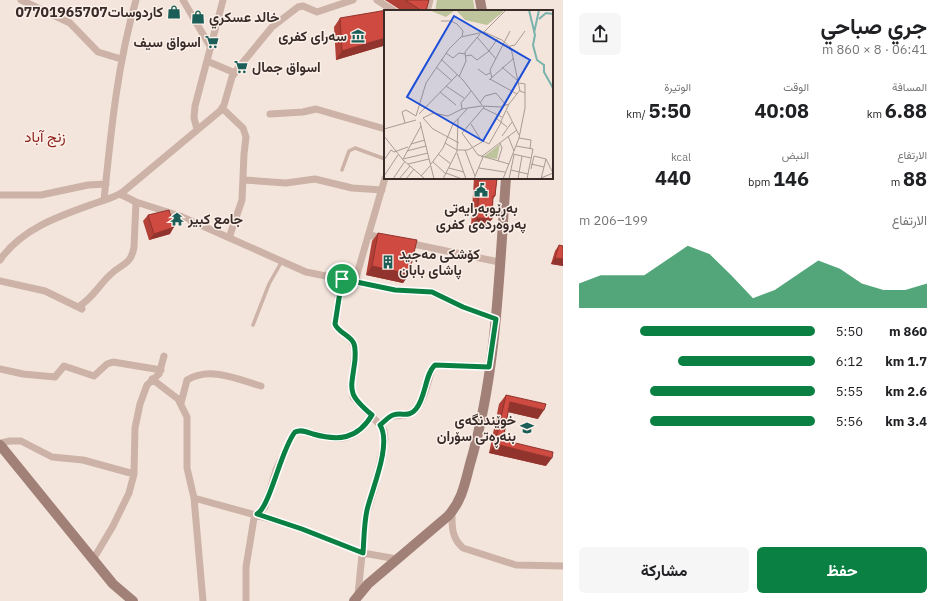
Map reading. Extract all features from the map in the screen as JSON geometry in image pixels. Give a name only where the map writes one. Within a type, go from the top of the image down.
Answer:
[{"type":"street","points":[[21,0],[70,23],[98,52],[121,59]]},
{"type":"street","points":[[104,200],[121,59],[136,0]]},
{"type":"street","points":[[183,0],[210,48]]},
{"type":"street","points":[[197,129],[194,112],[223,0]]},
{"type":"street","points":[[0,260],[14,244],[39,226],[60,216],[120,194],[222,108],[235,73],[272,27],[298,7],[303,6],[317,12],[353,0]]},
{"type":"street","points":[[377,0],[392,10]]},
{"type":"street","points":[[427,10],[430,0]]},
{"type":"street","points":[[480,0],[482,10]]},
{"type":"street","points":[[207,61],[235,73]]},
{"type":"street","points":[[222,108],[243,128],[246,134],[243,162],[244,180],[240,206],[228,238]]},
{"type":"street","points":[[270,114],[296,113],[316,109],[384,129]]},
{"type":"street","points":[[244,180],[280,183],[315,179],[352,188],[382,190]]},
{"type":"street","points":[[355,281],[385,179]]},
{"type":"street","points":[[356,598],[368,584],[452,511],[462,493],[478,436],[496,319],[506,179]]},
{"type":"street","points":[[0,196],[41,195],[88,185],[106,184]]},
{"type":"street","points":[[120,194],[136,202],[180,216],[306,272],[395,290],[438,294],[463,307],[496,319]]},
{"type":"street","points":[[0,281],[44,290],[80,308],[94,295],[110,274],[124,266],[132,254],[134,247],[136,202]]},
{"type":"street","points":[[369,235],[499,262]]},
{"type":"street","points":[[342,279],[335,324],[338,329],[350,338],[356,351],[352,392],[355,400],[372,415],[380,425],[384,431],[385,439],[375,486],[368,508],[356,598]]},
{"type":"street","points":[[94,558],[123,508],[134,474],[134,440],[137,416],[145,389],[161,370],[164,356]]},
{"type":"street","points":[[0,369],[24,374],[55,377],[58,375],[63,366],[94,376],[107,364],[114,362],[161,370]]},
{"type":"street","points":[[380,425],[391,416],[405,415],[414,411],[423,398],[432,369],[435,365],[489,367]]},
{"type":"street","points":[[181,403],[187,380],[195,375],[208,373],[222,374],[261,386]]},
{"type":"street","points":[[152,379],[175,395],[181,403],[187,417],[187,468],[194,498],[203,601]]},
{"type":"street","points":[[246,601],[247,558],[254,518],[265,506],[276,470],[295,432],[302,431],[328,438],[343,438],[362,427],[372,415]]},
{"type":"street","points":[[133,601],[113,584],[94,558],[0,444],[10,441],[21,441],[52,457],[83,460],[134,474]]},
{"type":"street","points":[[194,498],[257,514],[302,529],[363,553],[397,559]]},
{"type":"street","points":[[452,511],[452,533],[456,542],[463,548],[516,565],[563,566]]},
{"type":"lane","points":[[342,170],[349,151],[356,148],[384,159]]},
{"type":"lane","points":[[253,325],[269,284],[282,262]]},
{"type":"green space","points":[[437,0],[473,0],[475,10],[435,10]]},
{"type":"building","points":[[405,0],[429,0],[426,10],[420,10]]},
{"type":"building","name":"سەرای کفری","points":[[384,11],[384,38],[342,51],[340,18]]},
{"type":"building","points":[[480,179],[497,179],[495,196],[493,196],[492,219],[477,218]]},
{"type":"building","points":[[169,210],[174,227],[154,234],[148,215]]},
{"type":"building","name":"کۆشکی مەجید پاشای بابان","points":[[378,233],[417,240],[409,274],[372,266]]},
{"type":"building","points":[[559,245],[563,246],[563,259],[555,258]]},
{"type":"building","points":[[506,395],[546,404],[544,410],[510,402],[503,440],[553,452],[552,458],[495,444]]},
{"type":"place","name":"كاردوسات07701965707","points":[[174,12]]},
{"type":"place","name":"خالد عسکري","points":[[198,17]]},
{"type":"place","name":"سەرای کفری","points":[[358,36]]},
{"type":"place","name":"اسواق سيف","points":[[212,42]]},
{"type":"place","name":"اسواق جمال","points":[[241,67]]},
{"type":"place","name":"بەڕێوبەرایەتی پەروەردەی کفری","points":[[481,190]]},
{"type":"place","name":"جامع كبير","points":[[177,219]]},
{"type":"place","name":"کۆشکی مەجید پاشای بابان","points":[[388,262]]},
{"type":"place","name":"خوێندنگەی بنەڕەتی سۆران","points":[[527,428]]},
{"type":"district","name":"زنج آباد","points":[[45,136]]},
{"type":"route","points":[[342,279],[395,290],[432,292],[463,307],[496,319],[489,367],[435,365],[432,369],[423,398],[414,411],[402,416],[391,416],[380,425],[384,431],[385,439],[375,486],[366,516],[363,553],[302,529],[257,514],[261,512],[265,506],[276,470],[295,432],[302,431],[333,439],[343,438],[357,431],[367,423],[372,415],[358,404],[353,396],[352,388],[356,351],[350,338],[336,328],[335,324],[342,279]]}]
